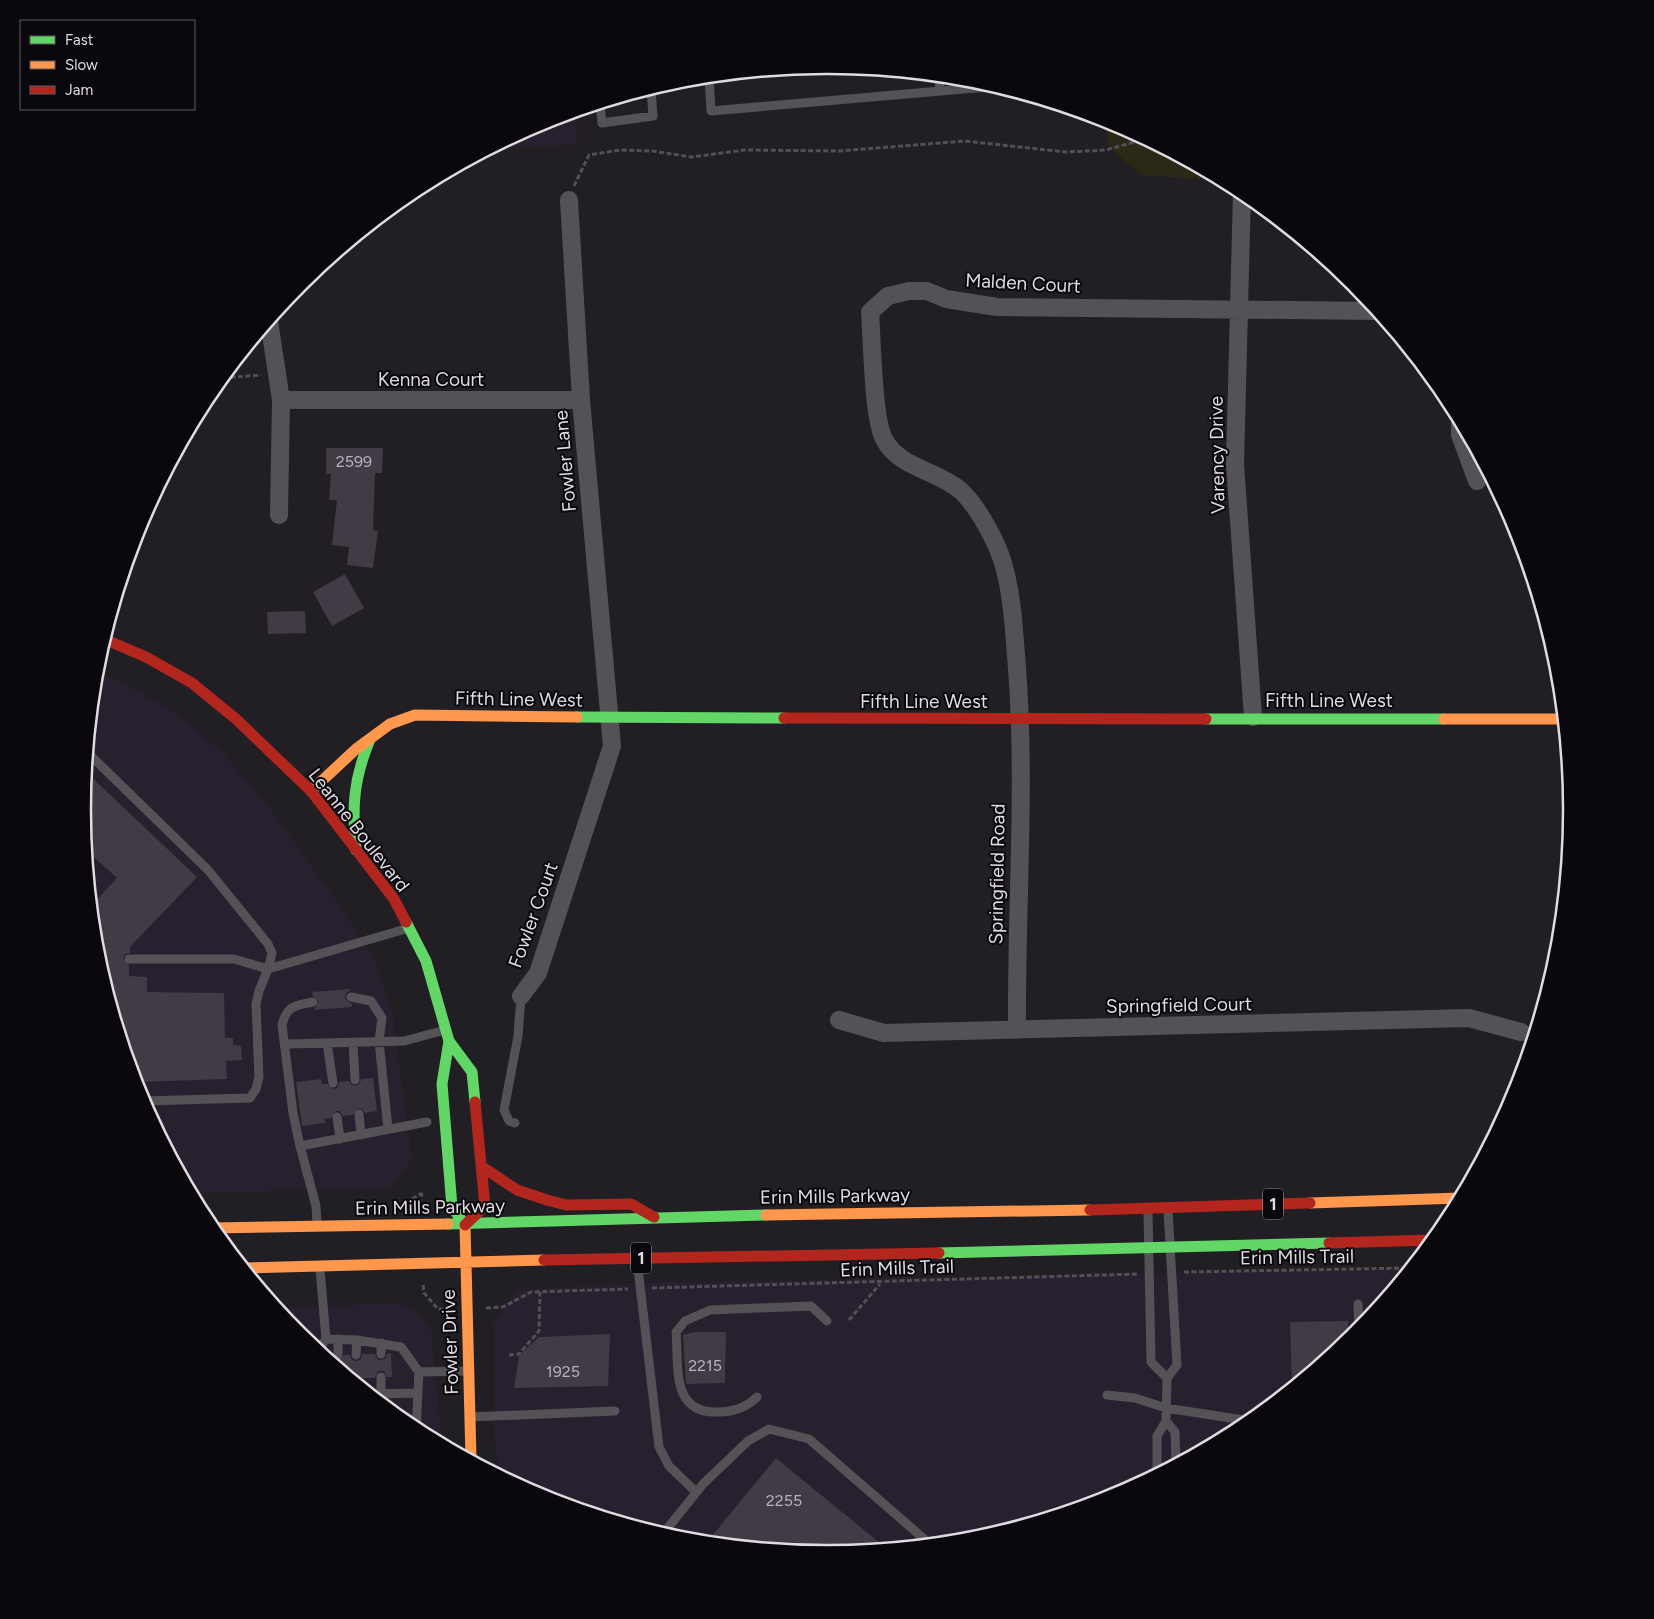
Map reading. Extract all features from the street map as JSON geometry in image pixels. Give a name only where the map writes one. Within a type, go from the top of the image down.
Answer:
[{"type":"street","name":"Fowler Lane","points":[[569,200],[581,400],[611,718]]},
{"type":"street","name":"Varency Drive","points":[[1242,202],[1235,464],[1253,717]]},
{"type":"street","name":"Malden Court","points":[[1021,719],[1011,603],[1000,555],[991,531],[960,490],[922,468],[898,458],[883,439],[878,418],[870,312],[888,296],[909,290],[928,291],[946,299],[997,307],[1368,311]]},
{"type":"street","points":[[270,329],[281,400],[279,515]]},
{"type":"street","name":"Kenna Court","points":[[281,400],[581,400]]},
{"type":"street","points":[[1460,435],[1477,481]]},
{"type":"street","name":"Leanne Boulevard","points":[[111,642],[146,657],[192,683],[236,718],[311,791],[394,899],[426,961],[441,1008],[447,1036],[442,1084],[452,1207],[465,1224],[485,1206],[472,1072],[447,1036]]},
{"type":"street","name":"Fifth Line West","points":[[311,791],[356,749],[390,724],[416,715],[611,718],[1021,719],[1253,717],[1557,719]]},
{"type":"street","name":"Fowler Court","points":[[521,996],[538,973],[612,746],[611,718]]},
{"type":"street","name":"Springfield Road","points":[[1016,1030],[1021,719]]},
{"type":"street","points":[[356,851],[352,807],[357,770],[371,738]]},
{"type":"street","name":"Springfield Court","points":[[839,1020],[884,1033],[1469,1018],[1521,1032]]},
{"type":"street","points":[[481,1166],[517,1190],[547,1200],[566,1205],[631,1204],[654,1217]]},
{"type":"street","name":"Erin Mills Parkway","points":[[222,1228],[465,1224],[654,1217],[1148,1209],[1451,1198]]},
{"type":"street","name":"Fowler Drive","points":[[465,1224],[471,1453]]},
{"type":"street","name":"1","points":[[252,1268],[637,1258],[1149,1249],[1423,1240]]},
{"type":"lane","points":[[939,83],[940,91]]},
{"type":"lane","points":[[709,84],[711,111],[972,88]]},
{"type":"lane","points":[[601,110],[602,123],[653,116],[651,96]]},
{"type":"lane","points":[[93,758],[215,878],[268,944],[272,953],[257,997],[259,1077],[256,1089],[250,1098],[151,1101]]},
{"type":"lane","points":[[130,959],[234,959],[268,969],[409,928]]},
{"type":"lane","name":"Fowler Court","points":[[515,1123],[509,1121],[504,1110],[518,1036],[521,996]]},
{"type":"lane","points":[[351,997],[371,1001],[378,1009],[382,1018],[380,1041],[388,1130]]},
{"type":"lane","points":[[313,1002],[293,1006],[285,1013],[282,1025],[286,1044],[293,1113],[316,1206],[318,1227]]},
{"type":"lane","points":[[286,1044],[404,1041],[447,1036]]},
{"type":"lane","points":[[353,1042],[355,1080]]},
{"type":"lane","points":[[327,1043],[333,1083]]},
{"type":"lane","points":[[359,1114],[361,1135]]},
{"type":"lane","points":[[337,1117],[340,1139]]},
{"type":"lane","points":[[300,1146],[427,1122]]},
{"type":"lane","points":[[1157,1467],[1156,1436],[1166,1421],[1167,1378],[1176,1365],[1168,1208]]},
{"type":"lane","points":[[1148,1209],[1151,1362],[1167,1378]]},
{"type":"lane","points":[[637,1258],[659,1447],[669,1466],[696,1492]]},
{"type":"lane","points":[[320,1266],[326,1339],[322,1344]]},
{"type":"lane","points":[[1358,1304],[1358,1318]]},
{"type":"lane","points":[[757,1397],[751,1403],[731,1412],[713,1412],[691,1407],[681,1393],[676,1332],[685,1320],[710,1310],[811,1306],[827,1321]]},
{"type":"lane","points":[[326,1339],[357,1340],[401,1347],[419,1372],[417,1420]]},
{"type":"lane","points":[[338,1339],[338,1355]]},
{"type":"lane","points":[[356,1355],[357,1340]]},
{"type":"lane","points":[[381,1343],[381,1354]]},
{"type":"lane","points":[[419,1372],[469,1371]]},
{"type":"lane","points":[[378,1392],[381,1377]]},
{"type":"lane","points":[[380,1394],[418,1393]]},
{"type":"lane","points":[[1107,1395],[1135,1398],[1166,1408],[1238,1419]]},
{"type":"lane","points":[[470,1417],[615,1411]]},
{"type":"lane","points":[[1166,1421],[1175,1432],[1176,1457]]},
{"type":"lane","points":[[668,1527],[696,1492],[748,1441],[769,1429],[809,1438],[924,1539]]},
{"type":"path","points":[[569,200],[590,154],[620,150],[653,151],[691,157],[745,150],[839,151],[965,141],[1066,152],[1106,150],[1135,142]]},
{"type":"path","points":[[232,377],[277,374]]},
{"type":"path","name":"Erin Mills Trail","points":[[1186,1272],[1402,1268]]},
{"type":"path","name":"Erin Mills Trail","points":[[668,1288],[881,1283],[1126,1274]]},
{"type":"path","points":[[849,1320],[881,1283]]},
{"type":"path","points":[[503,1307],[531,1292],[625,1289]]},
{"type":"path","points":[[509,1355],[519,1354],[539,1330],[540,1292]]},
{"type":"path","points":[[424,1293],[438,1309]]},
{"type":"shaded area","points":[[577,118],[577,145],[509,147]]},
{"type":"shaded area","points":[[1107,129],[1152,150],[1207,180],[1141,175],[1108,146]]},
{"type":"shaded area","points":[[104,675],[170,709],[223,753],[270,809],[328,889],[374,958],[393,1015],[412,1160],[389,1188],[200,1193],[190,1177],[167,1135],[147,1091],[130,1046],[116,1000],[105,953],[93,858],[91,810],[93,761]]},
{"type":"shaded area","points":[[1402,1268],[1347,1330],[1312,1363],[1275,1393],[1195,1447],[1152,1469],[1109,1489],[1063,1506],[971,1531],[875,1544],[827,1545],[779,1544],[683,1531],[591,1506],[545,1489],[498,1467],[494,1433],[493,1324],[518,1290],[620,1284]]},
{"type":"shaded area","points":[[397,1303],[409,1308],[422,1317],[431,1330],[441,1436],[379,1393],[342,1363],[286,1308]]},
{"type":"building","points":[[326,448],[383,448],[382,473],[375,473],[373,530],[378,531],[373,568],[347,565],[349,547],[332,545],[337,500],[329,500],[331,474],[326,474]]},
{"type":"building","points":[[345,574],[364,608],[332,626],[313,592]]},
{"type":"building","points":[[305,611],[306,633],[268,634],[267,612]]},
{"type":"building","points":[[92,778],[197,877],[130,947],[130,953],[125,954],[123,959],[129,965],[129,976],[147,977],[147,992],[224,993],[225,1038],[233,1038],[233,1045],[241,1046],[242,1060],[226,1061],[227,1079],[144,1082],[116,1000],[105,953],[98,906],[97,899],[117,878],[93,856],[91,810]]},
{"type":"building","points":[[351,989],[346,993],[345,999],[352,1004],[352,1007],[314,1010],[319,1001],[313,996],[312,992]]},
{"type":"building","points":[[373,1078],[377,1111],[365,1113],[362,1109],[358,1108],[353,1115],[343,1116],[340,1111],[336,1111],[331,1118],[324,1119],[325,1123],[302,1126],[296,1082],[321,1079],[322,1084],[327,1084],[333,1089],[337,1088],[339,1082],[349,1081],[352,1085],[356,1086],[360,1083],[361,1079]]},
{"type":"building","points":[[1348,1321],[1348,1329],[1292,1379],[1290,1322]]},
{"type":"building","points":[[695,1332],[726,1332],[725,1383],[686,1384],[683,1335]]},
{"type":"building","points":[[610,1334],[608,1386],[514,1388],[519,1356],[539,1337]]},
{"type":"building","points":[[391,1353],[392,1377],[387,1377],[384,1371],[378,1371],[375,1378],[363,1378],[363,1380],[339,1360],[344,1355],[350,1355],[352,1360],[356,1361],[361,1359],[362,1354],[375,1354],[377,1359],[381,1360],[386,1358],[387,1354]]},
{"type":"building","points":[[776,1458],[880,1543],[779,1544],[712,1536]]},
{"type":"traffic: fast","points":[[577,717],[784,718]]},
{"type":"traffic: fast","points":[[1206,719],[1444,719]]},
{"type":"traffic: fast","points":[[356,850],[355,795],[360,770],[369,742]]},
{"type":"traffic: fast","points":[[406,922],[426,961],[449,1041],[472,1072],[475,1102]]},
{"type":"traffic: fast","points":[[449,1041],[442,1084],[452,1207],[465,1225]]},
{"type":"traffic: fast","points":[[448,1224],[766,1215]]},
{"type":"traffic: fast","points":[[939,1253],[1329,1243]]},
{"type":"traffic: slow","points":[[311,791],[356,749],[390,724],[415,715],[577,717]]},
{"type":"traffic: slow","points":[[1444,719],[1557,719]]},
{"type":"traffic: slow","points":[[1310,1203],[1451,1198]]},
{"type":"traffic: slow","points":[[766,1215],[1090,1210]]},
{"type":"traffic: slow","points":[[222,1228],[448,1224]]},
{"type":"traffic: slow","points":[[465,1225],[471,1453]]},
{"type":"traffic: slow","points":[[252,1268],[544,1260]]},
{"type":"traffic: jam","points":[[111,642],[146,657],[192,683],[236,719],[311,791],[394,899],[406,922]]},
{"type":"traffic: jam","points":[[784,718],[1206,719]]},
{"type":"traffic: jam","points":[[465,1225],[485,1206],[475,1102]]},
{"type":"traffic: jam","points":[[481,1166],[517,1190],[547,1200],[566,1205],[631,1204],[654,1217]]},
{"type":"traffic: jam","points":[[1090,1210],[1310,1203]]},
{"type":"traffic: jam","points":[[1329,1243],[1423,1240]]},
{"type":"traffic: jam","points":[[544,1260],[939,1253]]}]
